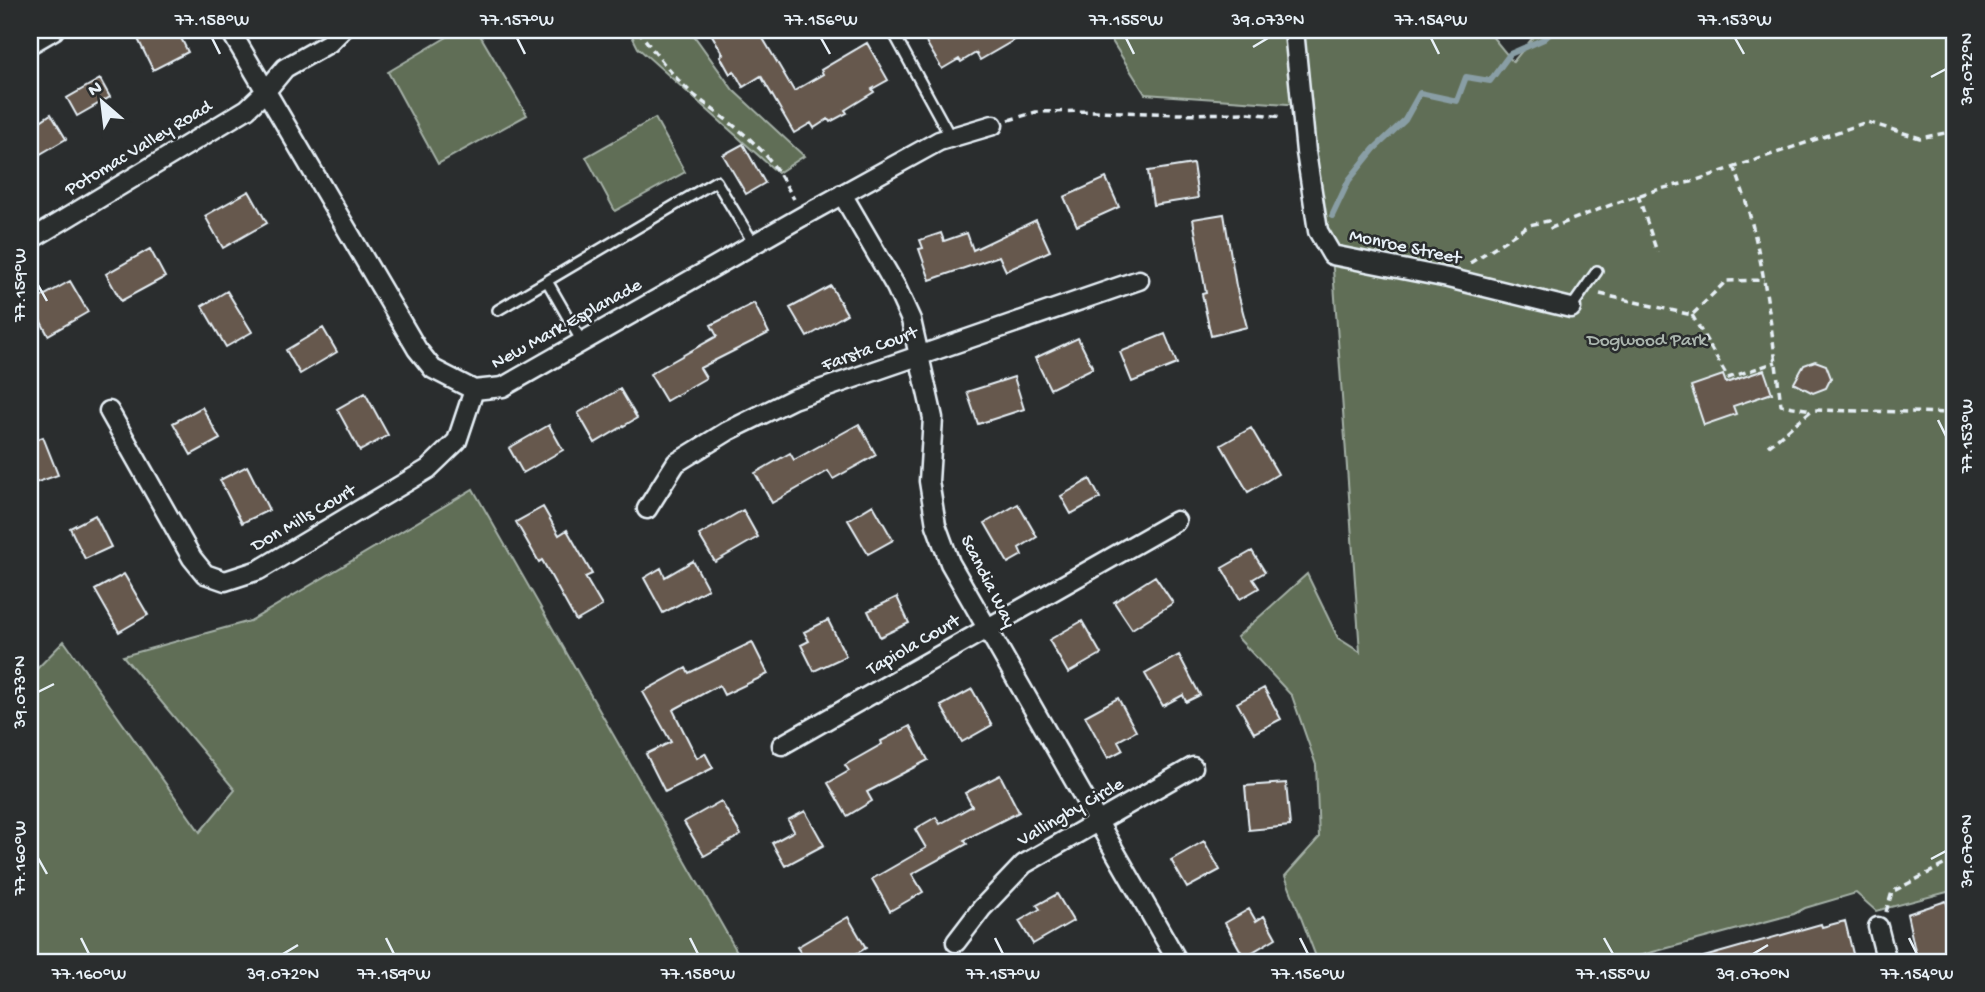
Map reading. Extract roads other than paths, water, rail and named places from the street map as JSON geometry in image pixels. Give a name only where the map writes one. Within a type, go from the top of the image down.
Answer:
[{"type":"street","points":[[30,44],[54,30]]},
{"type":"street","name":"New Mark Esplanade","points":[[230,30],[417,349],[433,369],[474,390],[503,387],[939,141],[993,125]]},
{"type":"street","name":"Potomac Valley Road","points":[[30,240],[247,109],[285,68],[329,43],[342,30]]},
{"type":"street","name":"Monroe Street","points":[[1294,30],[1306,152],[1318,231],[1332,255],[1448,278],[1571,308]]},
{"type":"street","name":"Scandia Way","points":[[842,194],[896,286],[911,320],[933,418],[929,481],[936,525],[950,564],[1178,962]]},
{"type":"street","name":"Farsta Court","points":[[646,509],[676,463],[728,431],[793,400],[1139,280]]},
{"type":"street","name":"Don Mills Court","points":[[109,411],[192,558],[205,574],[225,581],[258,570],[428,470],[457,441],[474,390]]},
{"type":"street","name":"Tapiola Court","points":[[782,746],[1176,521]]},
{"type":"street","name":"Vallingby Circle","points":[[956,942],[982,908],[1024,864],[1193,767]]},
{"type":"street","points":[[1878,927],[1887,962]]},
{"type":"lane","points":[[892,30],[951,138]]},
{"type":"lane","points":[[498,310],[716,181],[754,244]]},
{"type":"lane","points":[[1571,308],[1597,271]]},
{"type":"lane","points":[[547,281],[582,342]]},
{"type":"waterway","points":[[1332,216],[1349,180],[1374,149],[1405,120],[1420,93],[1457,101],[1466,77],[1490,81],[1510,54],[1544,39],[1554,30]]},
{"type":"park label","name":"Dogwood Park","points":[[1647,341]]}]
